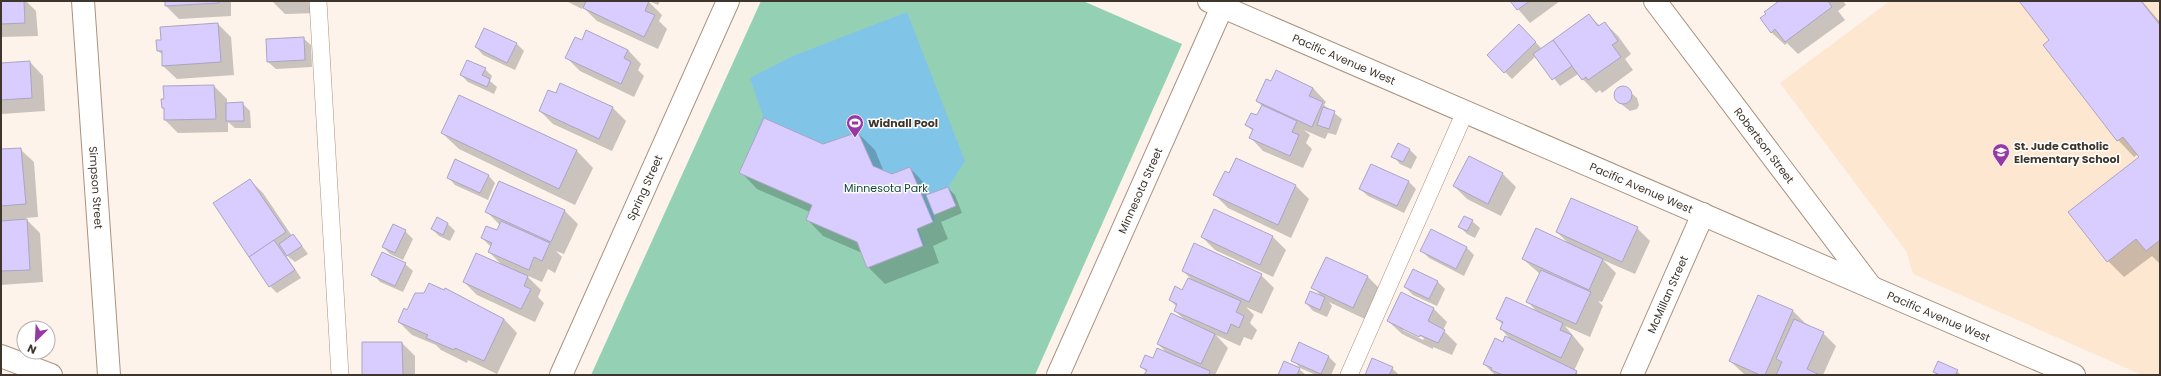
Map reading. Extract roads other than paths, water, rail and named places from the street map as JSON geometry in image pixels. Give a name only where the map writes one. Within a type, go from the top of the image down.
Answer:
[{"type":"street","name":"Simpson Street","points":[[83,1],[109,375]]},
{"type":"street","name":"Spring Street","points":[[561,375],[728,1]]},
{"type":"street","name":"Robertson Street","points":[[1655,1],[1873,289]]},
{"type":"street","name":"Pacific Avenue West","points":[[1216,4],[2074,375]]},
{"type":"street","name":"Minnesota Street","points":[[1058,375],[1216,4]]},
{"type":"street","name":"McMillan Street","points":[[1632,375],[1703,214]]},
{"type":"street","points":[[1,356],[51,375]]},
{"type":"lane","points":[[318,1],[340,375]]},
{"type":"lane","points":[[1349,375],[1465,112]]},
{"type":"water","name":"Widnall Pool","points":[[907,12],[965,161],[949,186],[957,205],[934,215],[935,222],[918,228],[925,245],[869,265],[859,241],[814,204],[741,170],[763,116],[750,78],[793,56]]},
{"type":"place","name":"Widnall Pool","points":[[855,138]]},
{"type":"place","name":"St. Jude Catholic Elementary School","points":[[2001,167]]},
{"type":"park label","name":"Minnesota Park","points":[[886,188]]}]
